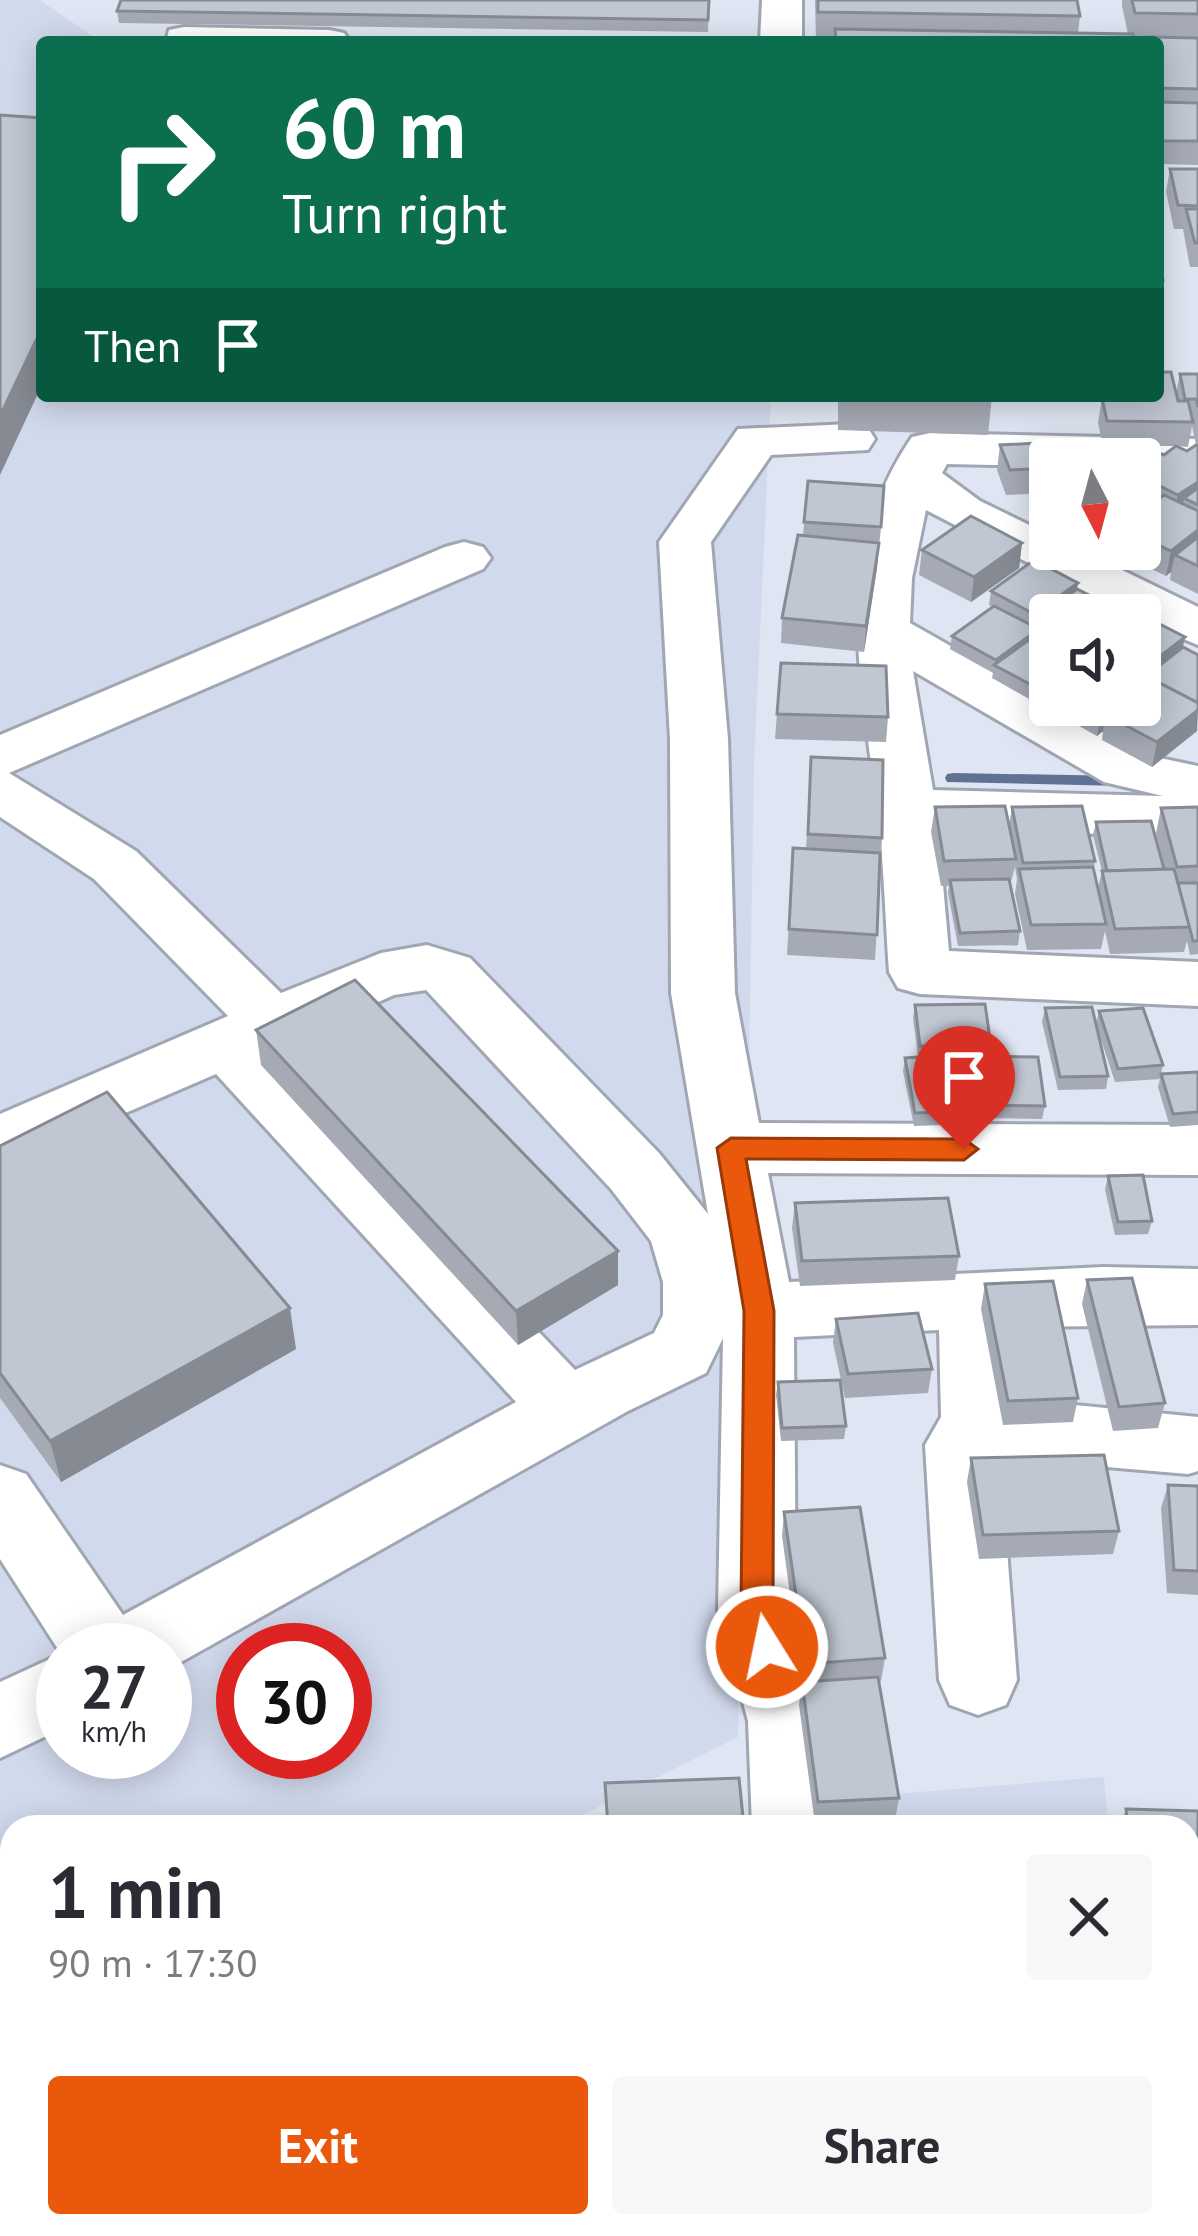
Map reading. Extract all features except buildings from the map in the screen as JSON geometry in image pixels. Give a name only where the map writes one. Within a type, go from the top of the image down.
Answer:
[{"type":"street","points":[[781,36],[782,0]]},
{"type":"street","points":[[792,1815],[788,1721],[757,1610],[759,1311],[703,993],[699,739],[685,542],[756,440],[850,440]]},
{"type":"street","points":[[921,462],[1198,454]]},
{"type":"street","points":[[921,462],[962,512],[1198,628]]},
{"type":"street","points":[[921,462],[881,572],[889,710],[907,809],[920,972],[1198,984]]},
{"type":"street","points":[[0,757],[464,558]]},
{"type":"street","points":[[884,631],[1124,769],[1198,785]]},
{"type":"street","points":[[0,790],[116,865],[249,1033],[568,1410]]},
{"type":"street","points":[[907,809],[1198,817]]},
{"type":"street","points":[[0,1142],[381,975],[427,967],[448,974],[635,1171],[683,1232],[698,1282],[698,1315],[680,1354],[568,1410],[180,1623]]},
{"type":"street","points":[[731,1148],[1198,1150]]},
{"type":"street","points":[[759,1311],[1102,1295],[1198,1297]]},
{"type":"street","points":[[973,1301],[978,1426],[962,1445],[978,1680]]},
{"type":"street","points":[[978,1426],[1188,1444]]},
{"type":"street","points":[[0,1496],[84,1623]]},
{"type":"street","points":[[0,1723],[36,1703]]},
{"type":"shaded area","points":[[0,0],[40,0],[92,36],[36,36],[36,402],[771,402],[754,763],[738,1737],[582,1815],[0,1815]]},
{"type":"shaded area","points":[[1104,1777],[1107,1815],[770,1815],[770,1804]]},
{"type":"waterway","points":[[953,778],[1122,781]]},
{"type":"route","points":[[767,1647],[757,1610],[759,1311],[731,1148],[964,1149]]}]
